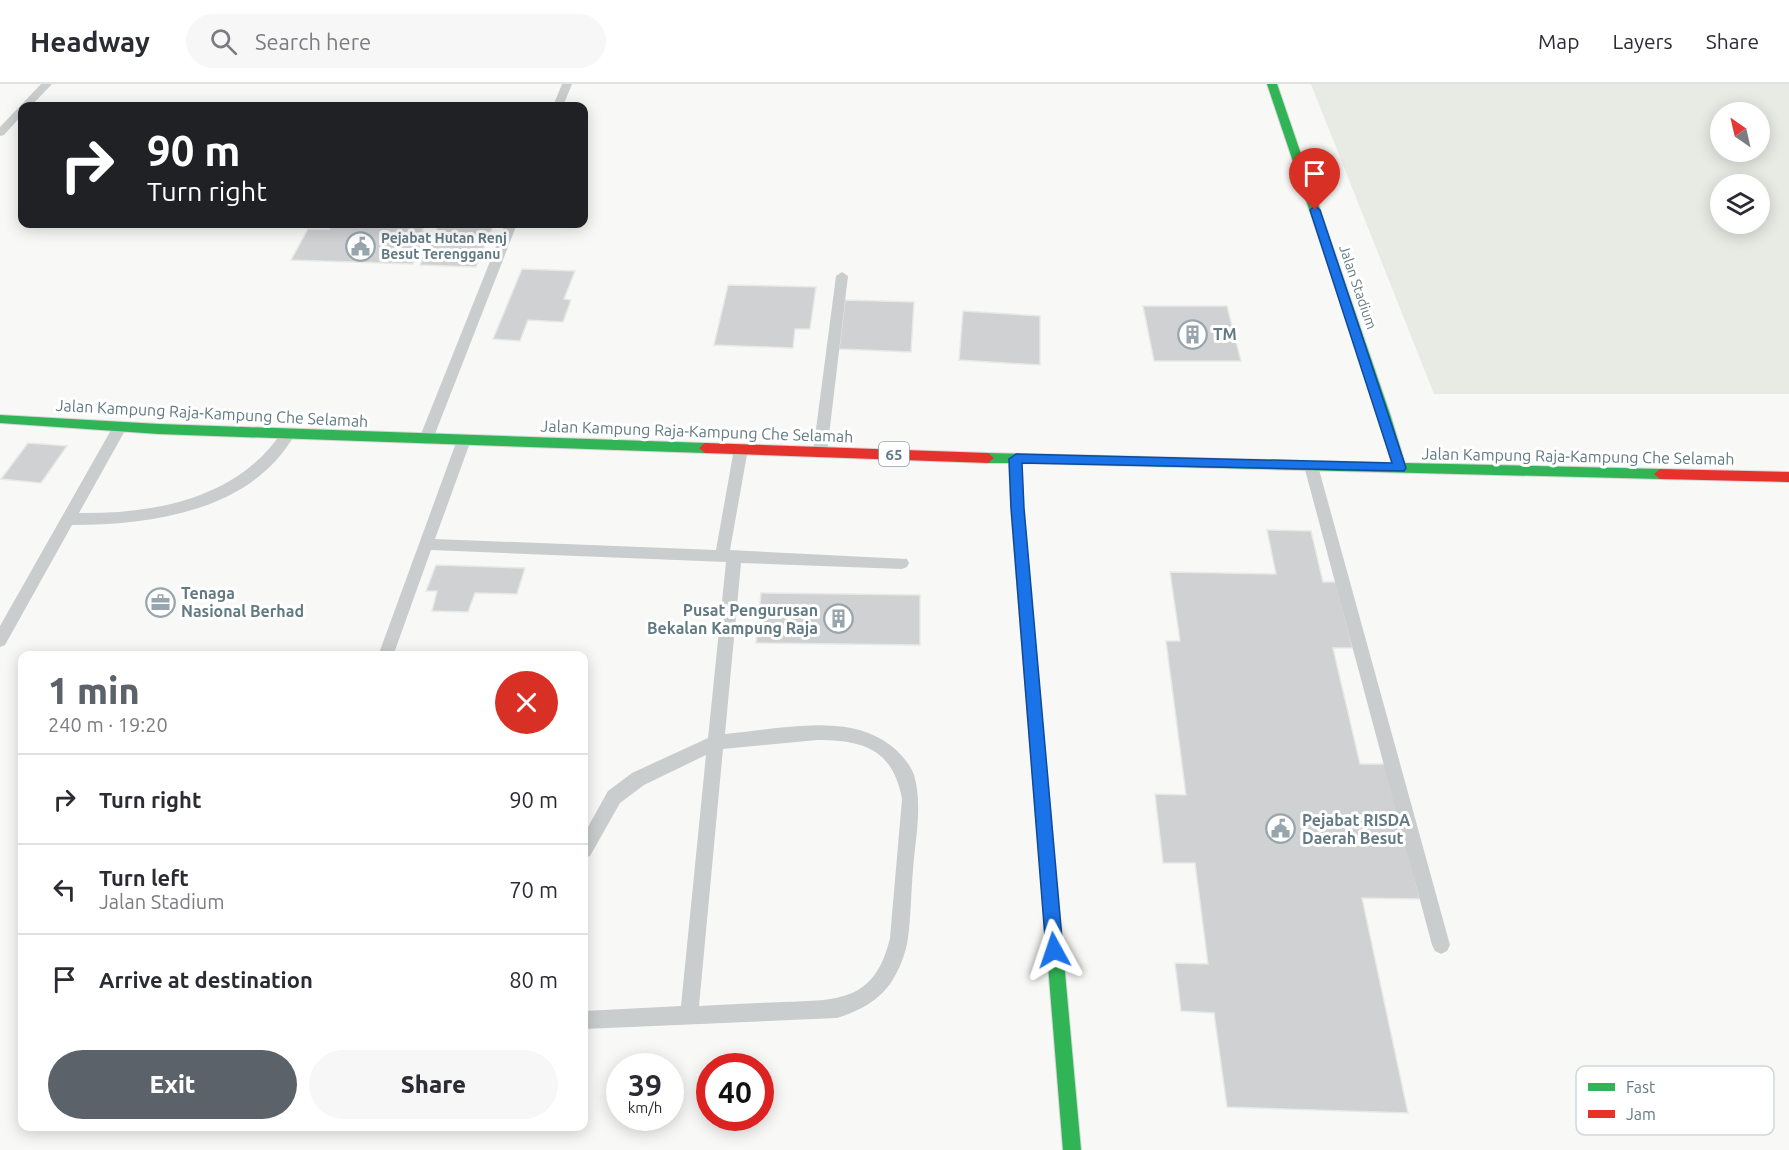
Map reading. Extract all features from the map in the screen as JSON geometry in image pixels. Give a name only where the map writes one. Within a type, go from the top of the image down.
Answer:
[{"type":"main road","name":"Jalan Stadium","points":[[1272,84],[1384,414],[1400,468]]},
{"type":"main road","name":"Jalan Kampung Raja-Kampung Che Selamah","points":[[1,420],[288,434],[1016,459],[1789,477]]},
{"type":"main road","points":[[1016,459],[1017,508],[1069,1145]]},
{"type":"lane","points":[[30,102],[47,84]]},
{"type":"lane","points":[[560,102],[567,84]]},
{"type":"lane","points":[[0,133],[18,114]]},
{"type":"lane","points":[[426,439],[509,228]]},
{"type":"lane","points":[[820,452],[842,276]]},
{"type":"lane","points":[[0,640],[120,426]]},
{"type":"lane","points":[[68,519],[126,518],[152,514],[203,499],[239,481],[262,466],[282,445],[288,434]]},
{"type":"lane","points":[[387,651],[464,440]]},
{"type":"lane","points":[[689,1015],[716,741],[728,556],[741,449]]},
{"type":"lane","points":[[1311,466],[1441,945]]},
{"type":"lane","points":[[425,544],[902,564]]},
{"type":"lane","points":[[588,843],[614,796],[638,779],[716,741],[840,733],[859,736],[876,744],[892,756],[906,776],[910,799],[897,953],[880,984],[853,1005],[837,1009],[588,1020]]},
{"type":"shaded area","points":[[1311,84],[1789,84],[1789,394],[1434,394]]},
{"type":"building","name":"Pejabat Hutan Renj Besut Terengganu","points":[[423,228],[422,231],[427,231],[413,264],[291,260],[308,229]]},
{"type":"building","name":"Pejabat Hutan Renj Besut Terengganu","points":[[437,228],[492,228],[476,267],[420,265]]},
{"type":"building","points":[[522,269],[575,271],[564,299],[571,300],[563,322],[528,320],[520,341],[493,339]]},
{"type":"building","points":[[728,285],[816,287],[810,329],[795,329],[793,348],[714,345]]},
{"type":"building","points":[[845,300],[914,302],[911,352],[839,349]]},
{"type":"building","name":"TM","points":[[1143,306],[1227,306],[1241,361],[1154,361]]},
{"type":"building","points":[[963,311],[1040,316],[1040,365],[959,360]]},
{"type":"building","points":[[28,443],[67,446],[41,483],[1,479]]},
{"type":"building","name":"Pejabat RISDA Daerah Besut","points":[[1267,530],[1311,531],[1323,582],[1336,582],[1353,648],[1333,648],[1360,764],[1388,764],[1420,899],[1362,898],[1408,1113],[1227,1107],[1214,1013],[1181,1011],[1175,963],[1208,964],[1195,863],[1163,863],[1155,794],[1186,795],[1166,641],[1180,641],[1170,572],[1276,574]]},
{"type":"building","points":[[436,565],[525,568],[517,594],[475,593],[468,612],[432,611],[437,591],[426,591]]},
{"type":"building","name":"Pusat Pengurusan Bekalan Kampung Raja","points":[[761,593],[920,595],[920,645],[756,643]]},
{"type":"traffic: fast","points":[[1272,84],[1384,414],[1400,468]]},
{"type":"traffic: fast","points":[[0,419],[159,429],[705,448]]},
{"type":"traffic: fast","points":[[988,458],[1660,474]]},
{"type":"traffic: fast","points":[[1015,459],[1017,508],[1072,1150]]},
{"type":"traffic: jam","points":[[705,448],[988,458]]},
{"type":"traffic: jam","points":[[1660,474],[1789,477]]},
{"type":"place","name":"Pejabat Hutan Renj Besut Terengganu","points":[[360,246]]},
{"type":"place","name":"TM","points":[[1192,334]]},
{"type":"place","name":"Tenaga Nasional Berhad","points":[[160,602]]},
{"type":"place","name":"Pusat Pengurusan Bekalan Kampung Raja","points":[[839,619]]},
{"type":"place","name":"Pejabat RISDA Daerah Besut","points":[[1281,829]]},
{"type":"route","points":[[1054,950],[1017,508],[1016,459],[1400,468],[1315,210]]}]
